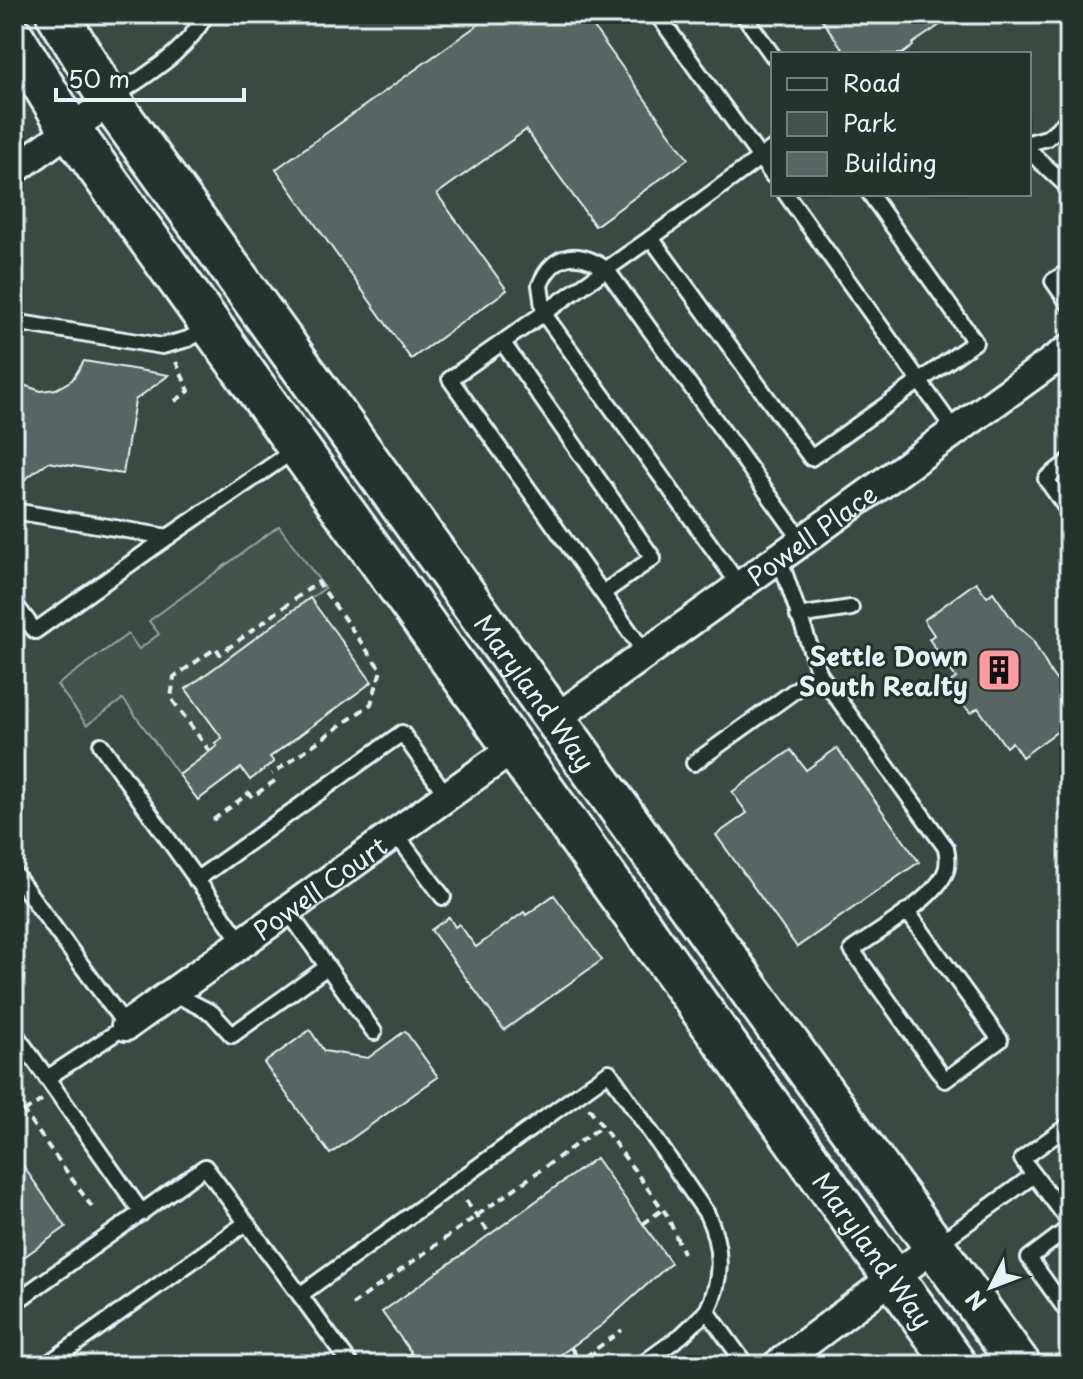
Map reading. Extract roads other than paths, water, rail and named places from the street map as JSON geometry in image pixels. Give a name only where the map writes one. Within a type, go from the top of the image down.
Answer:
[{"type":"main road","name":"Maryland Way","points":[[57,14],[110,101],[1020,1365]]},
{"type":"main road","name":"Maryland Way","points":[[14,38],[70,129],[956,1365]]},
{"type":"main road","points":[[514,748],[555,719]]},
{"type":"street","points":[[14,170],[110,101]]},
{"type":"street","name":"Powell Place","points":[[555,719],[1069,349]]},
{"type":"street","name":"Powell Court","points":[[126,1026],[514,748]]},
{"type":"street","points":[[777,1365],[894,1280],[935,1246]]},
{"type":"lane","points":[[110,101],[181,50],[198,30],[206,14]]},
{"type":"lane","points":[[657,14],[771,173]]},
{"type":"lane","points":[[743,14],[771,53]]},
{"type":"lane","points":[[1031,142],[1047,138],[1069,119]]},
{"type":"lane","points":[[645,653],[450,379],[607,270],[771,149]]},
{"type":"lane","points":[[1031,153],[1069,188]]},
{"type":"lane","points":[[787,196],[955,431]]},
{"type":"lane","points":[[651,238],[811,458],[975,342],[871,196]]},
{"type":"lane","points":[[740,586],[544,314],[540,285],[551,267],[562,260],[583,256],[607,270],[790,549],[798,616],[819,673],[946,848],[949,860],[938,885],[852,950],[945,1080],[1000,1040],[907,911]]},
{"type":"lane","points":[[1069,271],[1053,281],[1069,304]]},
{"type":"lane","points":[[14,322],[149,345],[169,345],[212,326]]},
{"type":"lane","points":[[503,343],[653,558],[603,593]]},
{"type":"lane","points":[[14,603],[35,631],[299,447]]},
{"type":"lane","points":[[1069,461],[1046,479],[1069,512]]},
{"type":"lane","points":[[14,511],[168,537]]},
{"type":"lane","points":[[798,616],[851,608]]},
{"type":"lane","points":[[694,763],[819,673]]},
{"type":"lane","points":[[196,880],[402,733],[447,796]]},
{"type":"lane","points":[[101,745],[242,943]]},
{"type":"lane","points":[[395,833],[443,897]]},
{"type":"lane","points":[[14,873],[126,1026],[47,1078]]},
{"type":"lane","points":[[287,910],[374,1032]]},
{"type":"lane","points":[[173,993],[212,1013],[232,1035],[327,967]]},
{"type":"lane","points":[[14,1032],[142,1213]]},
{"type":"lane","points":[[300,1295],[609,1072],[699,1199],[712,1225],[719,1252],[717,1286],[707,1311],[682,1335],[641,1365]]},
{"type":"lane","points":[[1068,1127],[1022,1159],[1069,1221]]},
{"type":"lane","points":[[14,1303],[205,1167],[351,1365]]},
{"type":"lane","points":[[935,1246],[1034,1175]]},
{"type":"lane","points":[[46,1365],[246,1223]]},
{"type":"lane","points":[[1069,1228],[1029,1258],[1069,1314]]},
{"type":"lane","points":[[707,1311],[746,1365]]},
{"type":"place","name":"Settle Down South Realty","points":[[999,670]]}]
